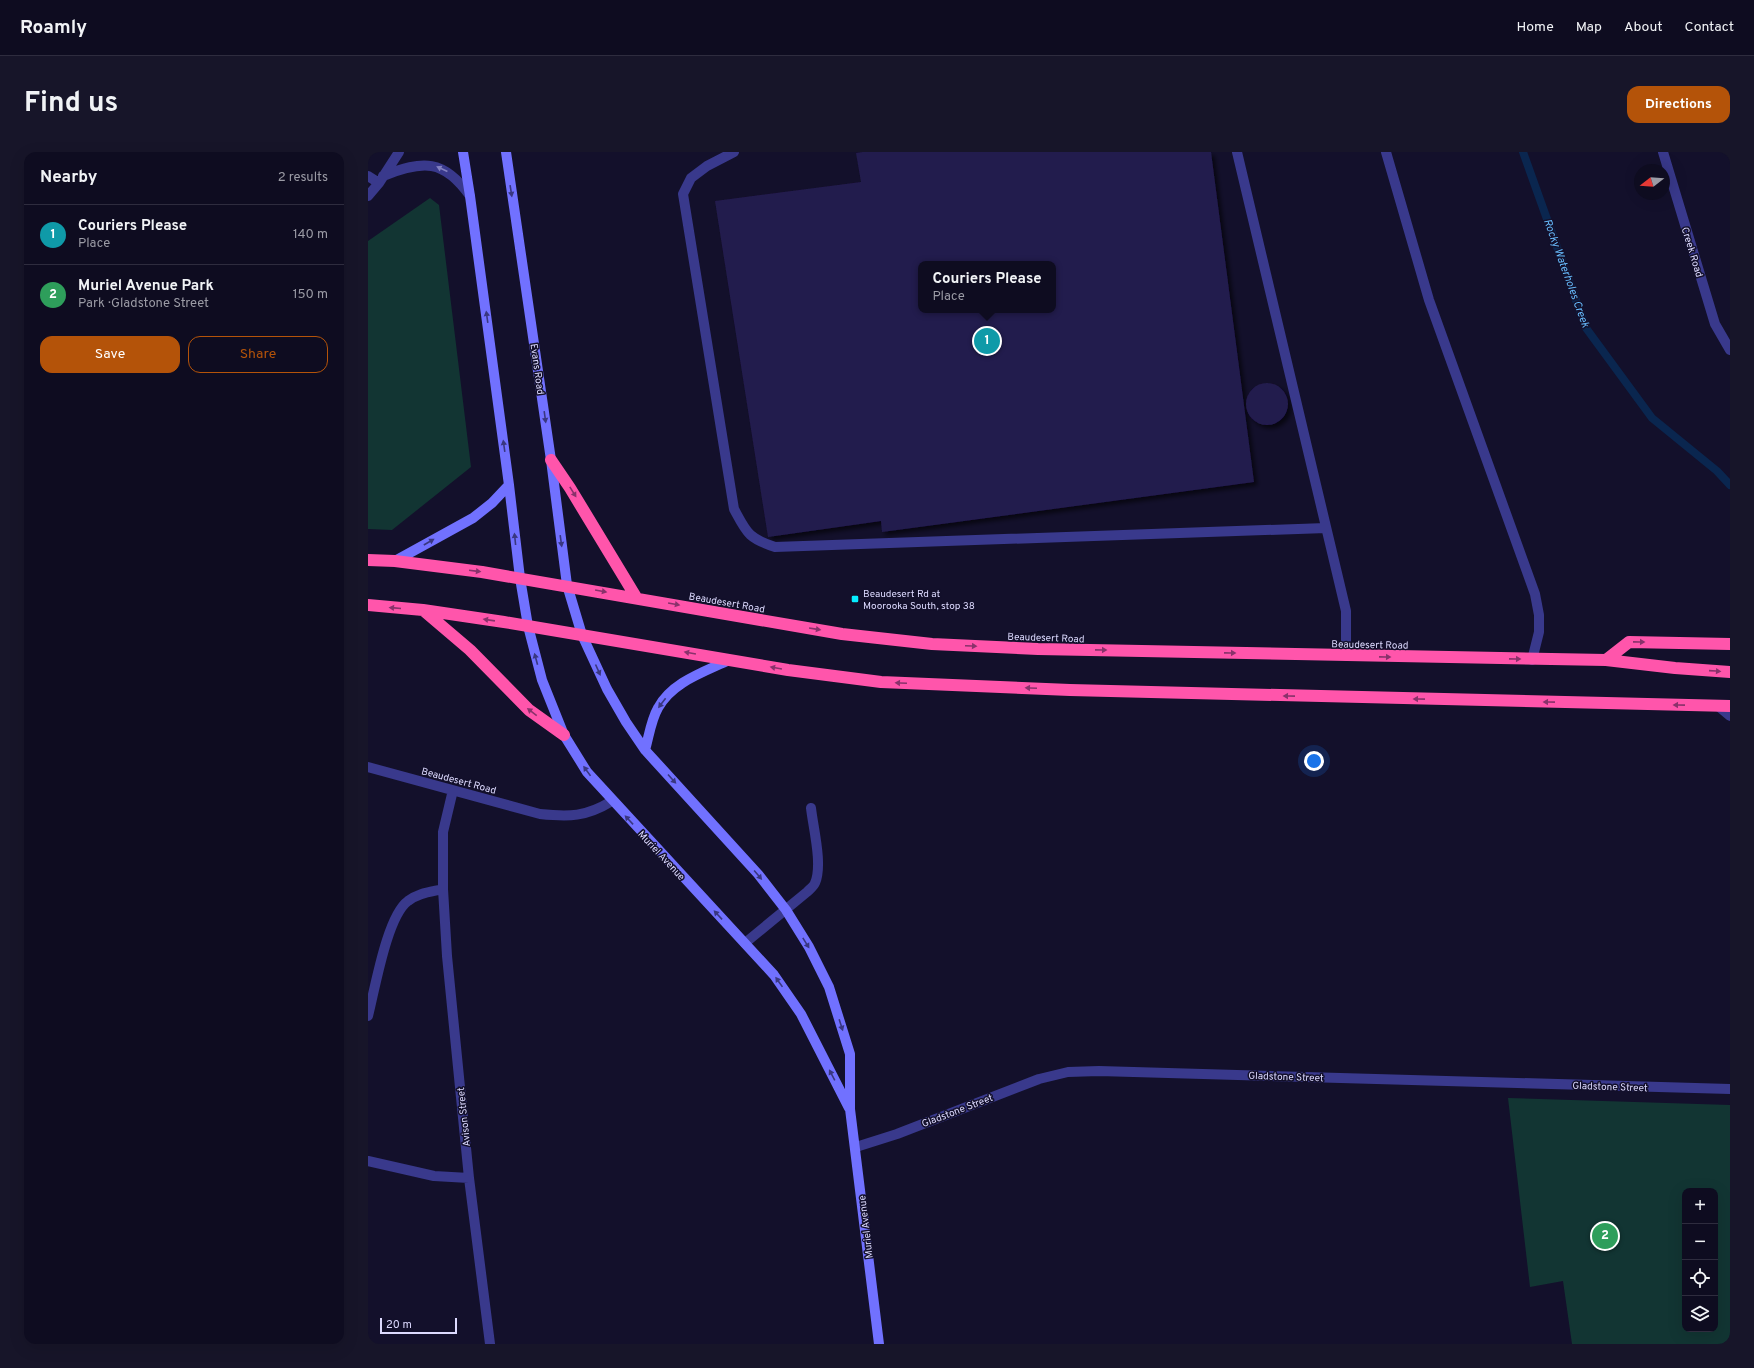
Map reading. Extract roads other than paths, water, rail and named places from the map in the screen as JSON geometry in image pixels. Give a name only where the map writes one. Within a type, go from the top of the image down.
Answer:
[{"type":"highway","points":[[551,460],[570,488],[636,597]]},
{"type":"highway","name":"Beaudesert Road","points":[[368,560],[395,561],[520,578],[835,632],[932,644],[1038,649],[1532,660],[1606,660],[1675,668],[1730,672]]},
{"type":"highway","points":[[368,605],[423,610],[528,626],[788,670],[881,682],[1070,690],[1724,706]]},
{"type":"highway","points":[[423,610],[470,650],[529,710],[564,735]]},
{"type":"highway","points":[[1606,660],[1629,642],[1730,644]]},
{"type":"main road","points":[[463,152],[509,485],[520,578]]},
{"type":"main road","name":"Evans Road","points":[[506,152],[551,460],[567,585]]},
{"type":"main road","points":[[395,561],[473,518],[492,503],[509,485]]},
{"type":"main road","name":"Muriel Avenue","points":[[520,578],[528,626],[542,680],[564,735],[587,772],[612,801],[774,975],[801,1014],[850,1109]]},
{"type":"main road","name":"Muriel Avenue","points":[[567,585],[582,635],[607,689],[626,722],[645,750],[758,874],[786,910],[809,947],[829,987],[850,1054],[850,1109],[856,1147],[879,1344]]},
{"type":"main road","points":[[645,750],[658,708],[668,694],[680,684],[729,660]]},
{"type":"street","points":[[734,152],[708,166],[691,178],[683,194],[734,509],[747,534],[758,542],[775,547],[1326,528]]},
{"type":"street","points":[[1237,152],[1346,611],[1346,656]]},
{"type":"street","points":[[1386,152],[1429,300],[1535,594],[1539,632],[1532,660]]},
{"type":"street","name":"Creek Road","points":[[1663,152],[1715,324],[1730,350]]},
{"type":"street","points":[[368,196],[381,180],[396,154]]},
{"type":"street","points":[[368,176],[381,180],[417,166],[437,167],[454,177],[470,196]]},
{"type":"street","points":[[1724,706],[1730,716]]},
{"type":"street","name":"Beaudesert Road","points":[[368,767],[540,814],[564,816],[586,814],[600,809],[612,801]]},
{"type":"street","name":"Avison Street","points":[[453,790],[444,832],[443,889],[448,964],[469,1178],[490,1344]]},
{"type":"street","points":[[745,944],[815,884],[818,875],[818,857],[811,808]]},
{"type":"street","points":[[368,1016],[390,929],[398,911],[407,901],[419,894],[443,889]]},
{"type":"street","name":"Gladstone Street","points":[[856,1147],[897,1134],[1039,1079],[1068,1072],[1098,1070],[1730,1089]]},
{"type":"street","points":[[368,1161],[434,1176],[469,1178]]},
{"type":"waterway","name":"Rocky Waterholes Creek","points":[[1523,152],[1586,328],[1652,418],[1717,471],[1730,485]]},
{"type":"place","name":"Couriers Please","points":[[987,341]]},
{"type":"place","name":"Beaudesert Rd at Moorooka South, stop 38","points":[[855,599]]},
{"type":"place","name":"Muriel Avenue Park","points":[[1605,1236]]}]
